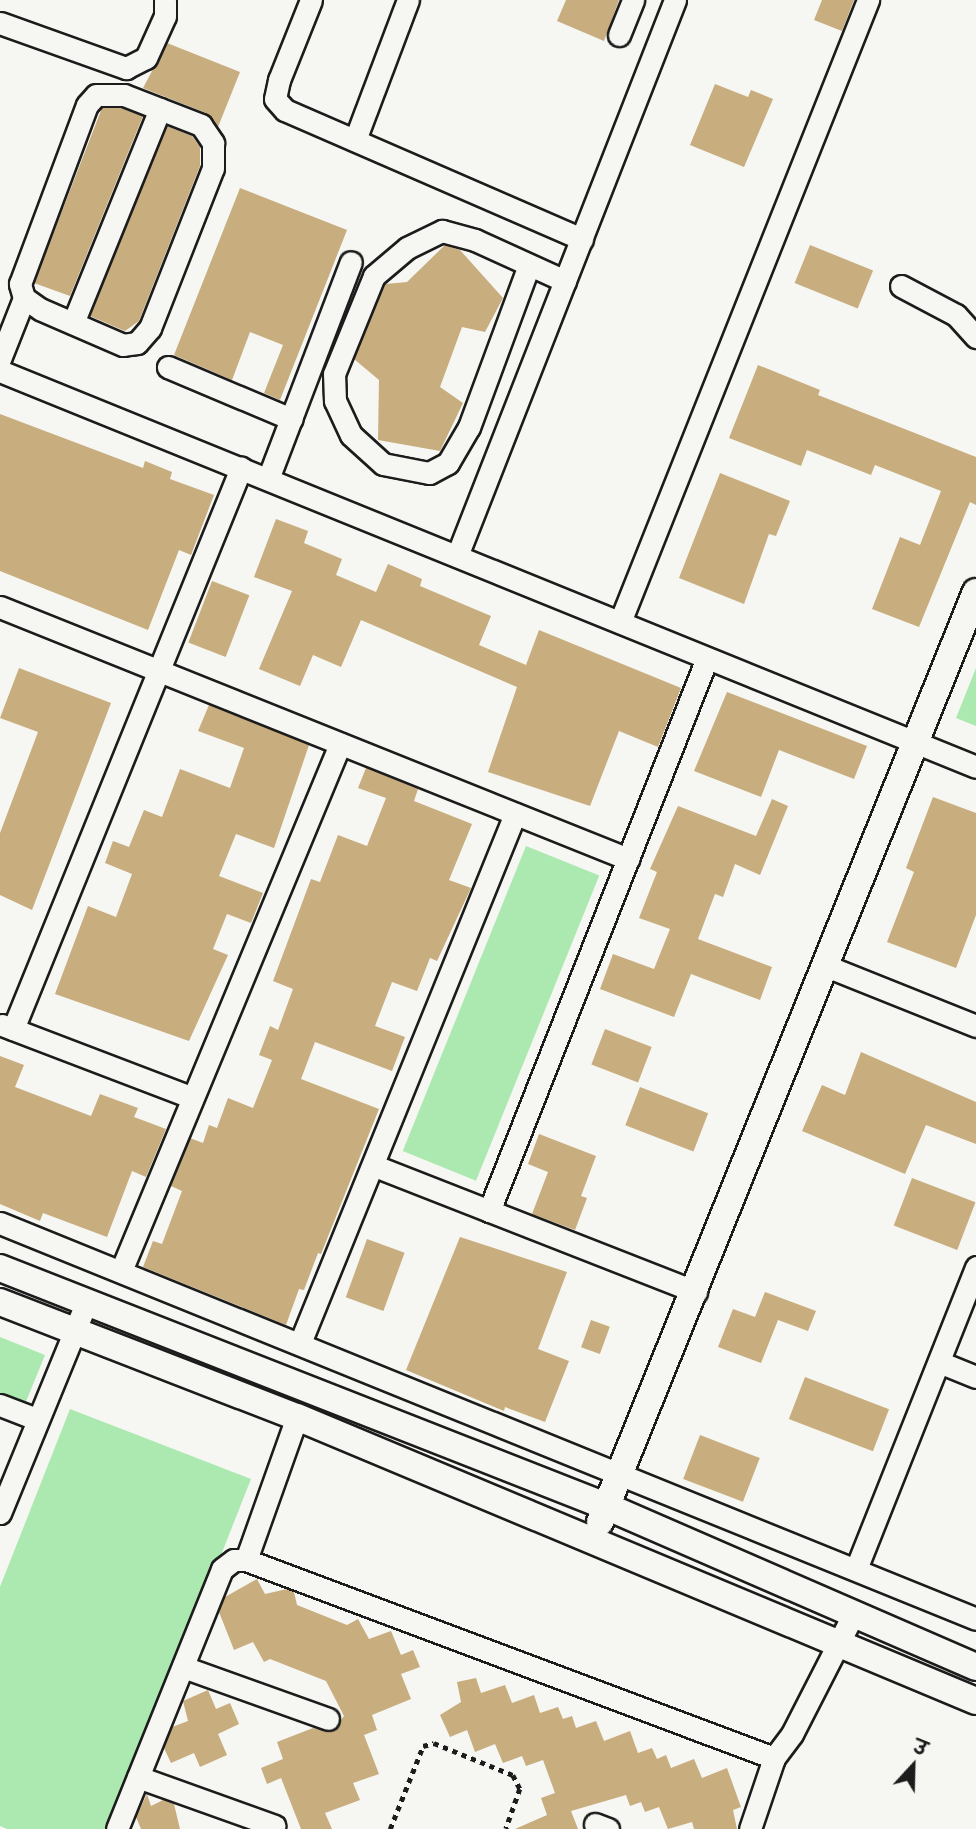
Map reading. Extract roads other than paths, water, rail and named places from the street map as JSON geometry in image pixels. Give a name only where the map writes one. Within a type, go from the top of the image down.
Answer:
[{"type":"street","points":[[0,23],[127,68],[146,58],[165,16],[165,0]]},
{"type":"street","points":[[310,0],[275,99],[285,110],[582,239]]},
{"type":"street","points":[[355,140],[408,0]]},
{"type":"street","points":[[619,35],[633,0]]},
{"type":"street","points":[[457,556],[675,0]]},
{"type":"street","points":[[620,622],[868,0]]},
{"type":"street","points":[[0,359],[24,298],[20,284],[27,258],[88,105],[96,95],[111,94],[160,108],[201,125],[213,143],[213,167],[157,312],[137,343],[123,345],[24,298]]},
{"type":"street","points":[[73,323],[160,108]]},
{"type":"street","points":[[530,265],[469,427],[448,463],[429,473],[383,464],[351,435],[335,401],[334,374],[374,276],[407,248],[442,231],[530,265],[565,281]]},
{"type":"street","points":[[268,480],[351,262]]},
{"type":"street","points":[[901,286],[956,316],[976,337]]},
{"type":"street","points":[[168,367],[291,419]]},
{"type":"street","points":[[0,371],[976,766]]},
{"type":"street","points":[[193,1098],[7,1027],[159,670],[241,468]]},
{"type":"street","points":[[591,1539],[608,1507],[696,1292],[976,593]]},
{"type":"street","points":[[0,607],[628,859]]},
{"type":"street","points":[[489,1211],[708,658]]},
{"type":"street","points":[[121,1271],[340,744]]},
{"type":"street","points":[[299,1343],[375,1166],[515,814]]},
{"type":"street","points":[[826,966],[976,1026]]},
{"type":"street","points":[[375,1166],[696,1292]]},
{"type":"street","points":[[0,1223],[621,1472],[976,1619]]},
{"type":"street","points":[[856,1569],[976,1267]]},
{"type":"street","points":[[0,1268],[608,1507],[976,1667]]},
{"type":"street","points":[[0,1301],[296,1417],[976,1701]]},
{"type":"street","points":[[0,1513],[86,1303]]},
{"type":"street","points":[[939,1362],[976,1377]]},
{"type":"street","points":[[0,1405],[37,1419]]},
{"type":"street","points":[[246,1560],[296,1417]]},
{"type":"street","points":[[117,1829],[224,1565],[246,1560],[774,1758]]},
{"type":"street","points":[[750,1829],[774,1758],[841,1644],[853,1615]]},
{"type":"street","points":[[183,1667],[328,1720]]},
{"type":"street","points":[[138,1777],[275,1826]]}]
